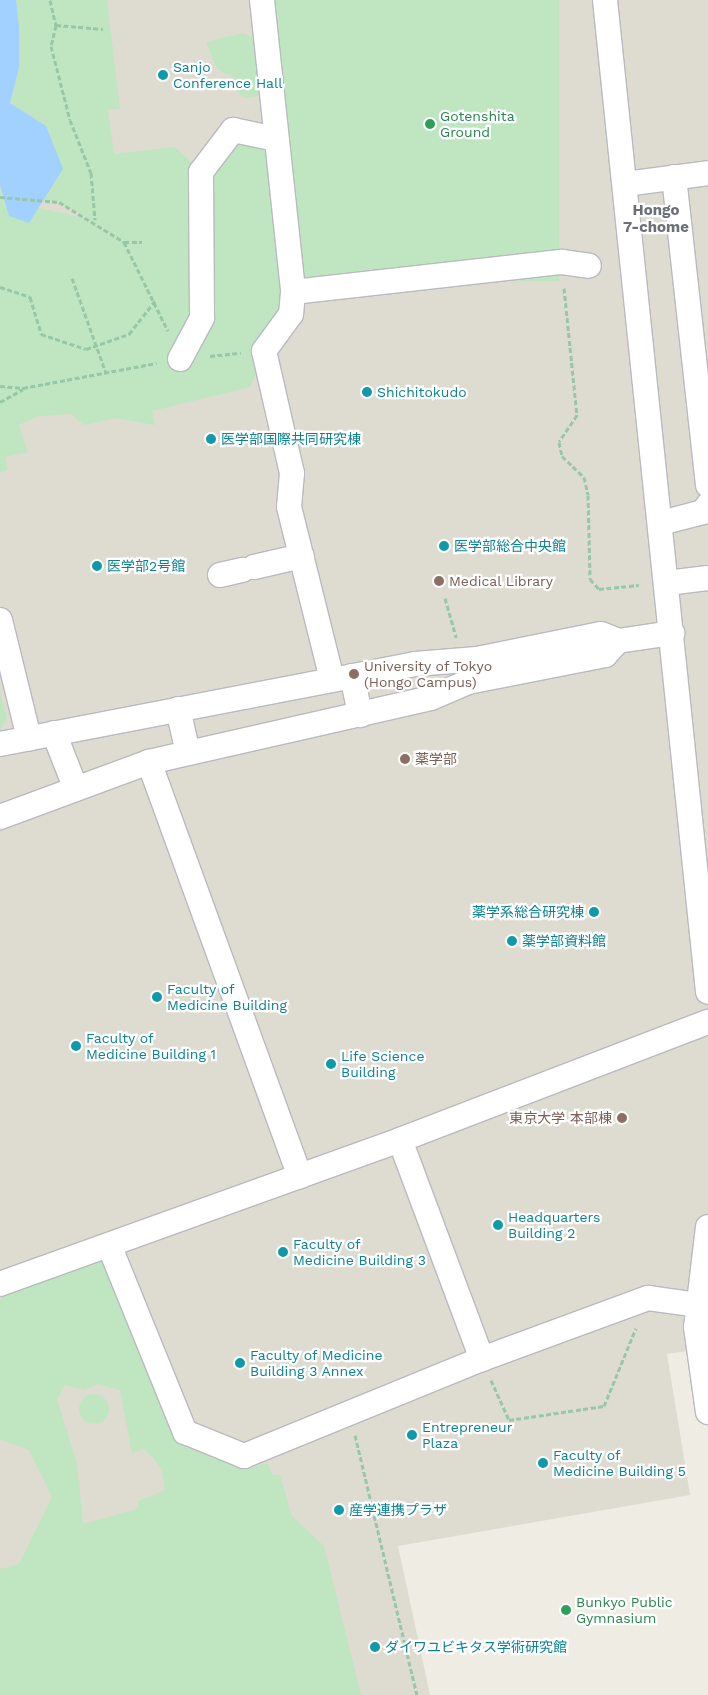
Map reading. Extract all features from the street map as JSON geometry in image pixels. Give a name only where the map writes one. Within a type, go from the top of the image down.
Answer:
[{"type":"street","points":[[262,0],[293,292],[291,314],[264,351],[292,473],[289,507],[302,556],[342,678],[360,714]]},
{"type":"street","points":[[605,0],[661,523],[708,992]]},
{"type":"street","points":[[180,359],[202,318],[201,172],[233,130],[276,139]]},
{"type":"street","points":[[625,184],[708,173]]},
{"type":"street","points":[[674,177],[708,485]]},
{"type":"street","points":[[293,292],[562,262],[589,266]]},
{"type":"street","points":[[661,523],[703,512],[708,505]]},
{"type":"street","points":[[239,571],[302,556]]},
{"type":"street","points":[[667,583],[708,578]]},
{"type":"street","points":[[0,620],[29,738]]},
{"type":"street","points":[[0,744],[415,664],[477,659],[601,634],[618,641],[672,633]]},
{"type":"street","points":[[0,817],[150,762],[431,698],[468,682],[605,655],[618,641]]},
{"type":"street","points":[[178,709],[188,754]]},
{"type":"street","points":[[54,733],[76,789]]},
{"type":"street","points":[[150,762],[300,1176]]},
{"type":"street","points":[[0,1284],[400,1140],[708,1022]]},
{"type":"street","points":[[400,1140],[482,1359]]},
{"type":"street","points":[[708,1227],[698,1305],[708,1412]]},
{"type":"street","points":[[109,1244],[184,1432],[244,1456],[482,1359],[648,1298],[698,1305]]},
{"type":"path","points":[[50,0],[56,24],[51,46],[70,120],[91,173],[95,221]]},
{"type":"path","points":[[56,24],[103,29]]},
{"type":"path","points":[[0,198],[59,202],[95,221],[124,242],[155,301],[180,359]]},
{"type":"path","points":[[124,242],[142,242]]},
{"type":"path","points":[[562,262],[577,415],[559,442],[562,456],[584,477],[588,495],[590,579],[599,589],[638,585]]},
{"type":"path","points":[[72,278],[100,348],[106,373]]},
{"type":"path","points":[[0,287],[30,297],[41,334],[86,349],[100,348],[129,334],[155,301]]},
{"type":"path","points":[[0,386],[23,388],[180,359],[264,351]]},
{"type":"path","points":[[0,402],[23,388]]},
{"type":"path","points":[[446,598],[458,642]]},
{"type":"path","points":[[482,1359],[508,1420],[604,1406],[648,1298]]},
{"type":"path","points":[[350,1413],[417,1695]]},
{"type":"shaded area","name":"University of Tokyo (Hongo Campus)","points":[[0,0],[708,0],[708,1348],[667,1354],[690,1495],[398,1546],[430,1695],[0,1695]]},
{"type":"green space","points":[[16,0],[107,0],[120,109],[108,110],[114,154],[175,147],[201,172],[233,130],[276,139],[293,291],[250,387],[152,411],[155,425],[115,418],[84,425],[71,414],[38,416],[19,425],[28,452],[5,457],[8,470],[0,473],[0,199],[92,220],[59,202],[0,195],[0,180],[46,126],[10,103],[19,68]]},
{"type":"green space","name":"Gotenshita Ground","points":[[274,0],[559,0],[559,281],[274,281]]},
{"type":"green space","points":[[243,33],[262,42],[271,94],[245,98],[238,93],[236,79],[217,69],[206,42]]},
{"type":"green space","points":[[0,692],[7,718],[0,730]]},
{"type":"green space","points":[[107,1250],[182,1436],[245,1461],[246,1469],[268,1463],[272,1475],[280,1475],[292,1516],[324,1546],[361,1695],[0,1695],[0,1569],[19,1564],[52,1497],[29,1450],[0,1439],[0,1300],[16,1285]],"holes":[[[98,1384],[120,1390],[132,1453],[144,1449],[152,1456],[162,1470],[165,1490],[137,1502],[139,1507],[134,1510],[83,1524],[77,1463],[57,1399],[65,1385],[85,1390]]]},
{"type":"green space","points":[[94,1394],[104,1399],[109,1409],[104,1419],[94,1424],[84,1419],[79,1409],[84,1399]]},
{"type":"water","points":[[0,0],[16,0],[19,27],[19,68],[10,103],[46,126],[63,169],[29,223],[9,216],[0,185]]},
{"type":"place","name":"Sanjo Conference Hall","points":[[163,75]]},
{"type":"place","name":"Gotenshita Ground","points":[[430,124]]},
{"type":"place","name":"Shichitokudo","points":[[367,392]]},
{"type":"place","name":"医学部国際共同研究棟","points":[[211,439]]},
{"type":"place","name":"医学部総合中央館","points":[[444,546]]},
{"type":"place","name":"医学部2号館","points":[[97,566]]},
{"type":"place","name":"Medical Library","points":[[439,581]]},
{"type":"place","name":"University of Tokyo (Hongo Campus)","points":[[354,674]]},
{"type":"place","name":"薬学部","points":[[405,759]]},
{"type":"place","name":"薬学系総合研究棟","points":[[594,912]]},
{"type":"place","name":"薬学部資料館","points":[[512,941]]},
{"type":"place","name":"Faculty of Medicine Building","points":[[157,997]]},
{"type":"place","name":"Faculty of Medicine Building 1","points":[[76,1046]]},
{"type":"place","name":"Life Science Building","points":[[331,1064]]},
{"type":"place","name":"東京大学 本部棟","points":[[622,1118]]},
{"type":"place","name":"Headquarters Building 2","points":[[498,1225]]},
{"type":"place","name":"Faculty of Medicine Building 3","points":[[283,1252]]},
{"type":"place","name":"Faculty of Medicine Building 3 Annex","points":[[240,1363]]},
{"type":"place","name":"Entrepreneur Plaza","points":[[412,1435]]},
{"type":"place","name":"Faculty of Medicine Building 5","points":[[543,1463]]},
{"type":"place","name":"産学連携プラザ","points":[[339,1510]]},
{"type":"place","name":"Bunkyo Public Gymnasium","points":[[566,1610]]},
{"type":"place","name":"ダイワユビキタス学術研究館","points":[[375,1647]]},
{"type":"district","name":"Hongo 7-chome","points":[[656,218]]}]
